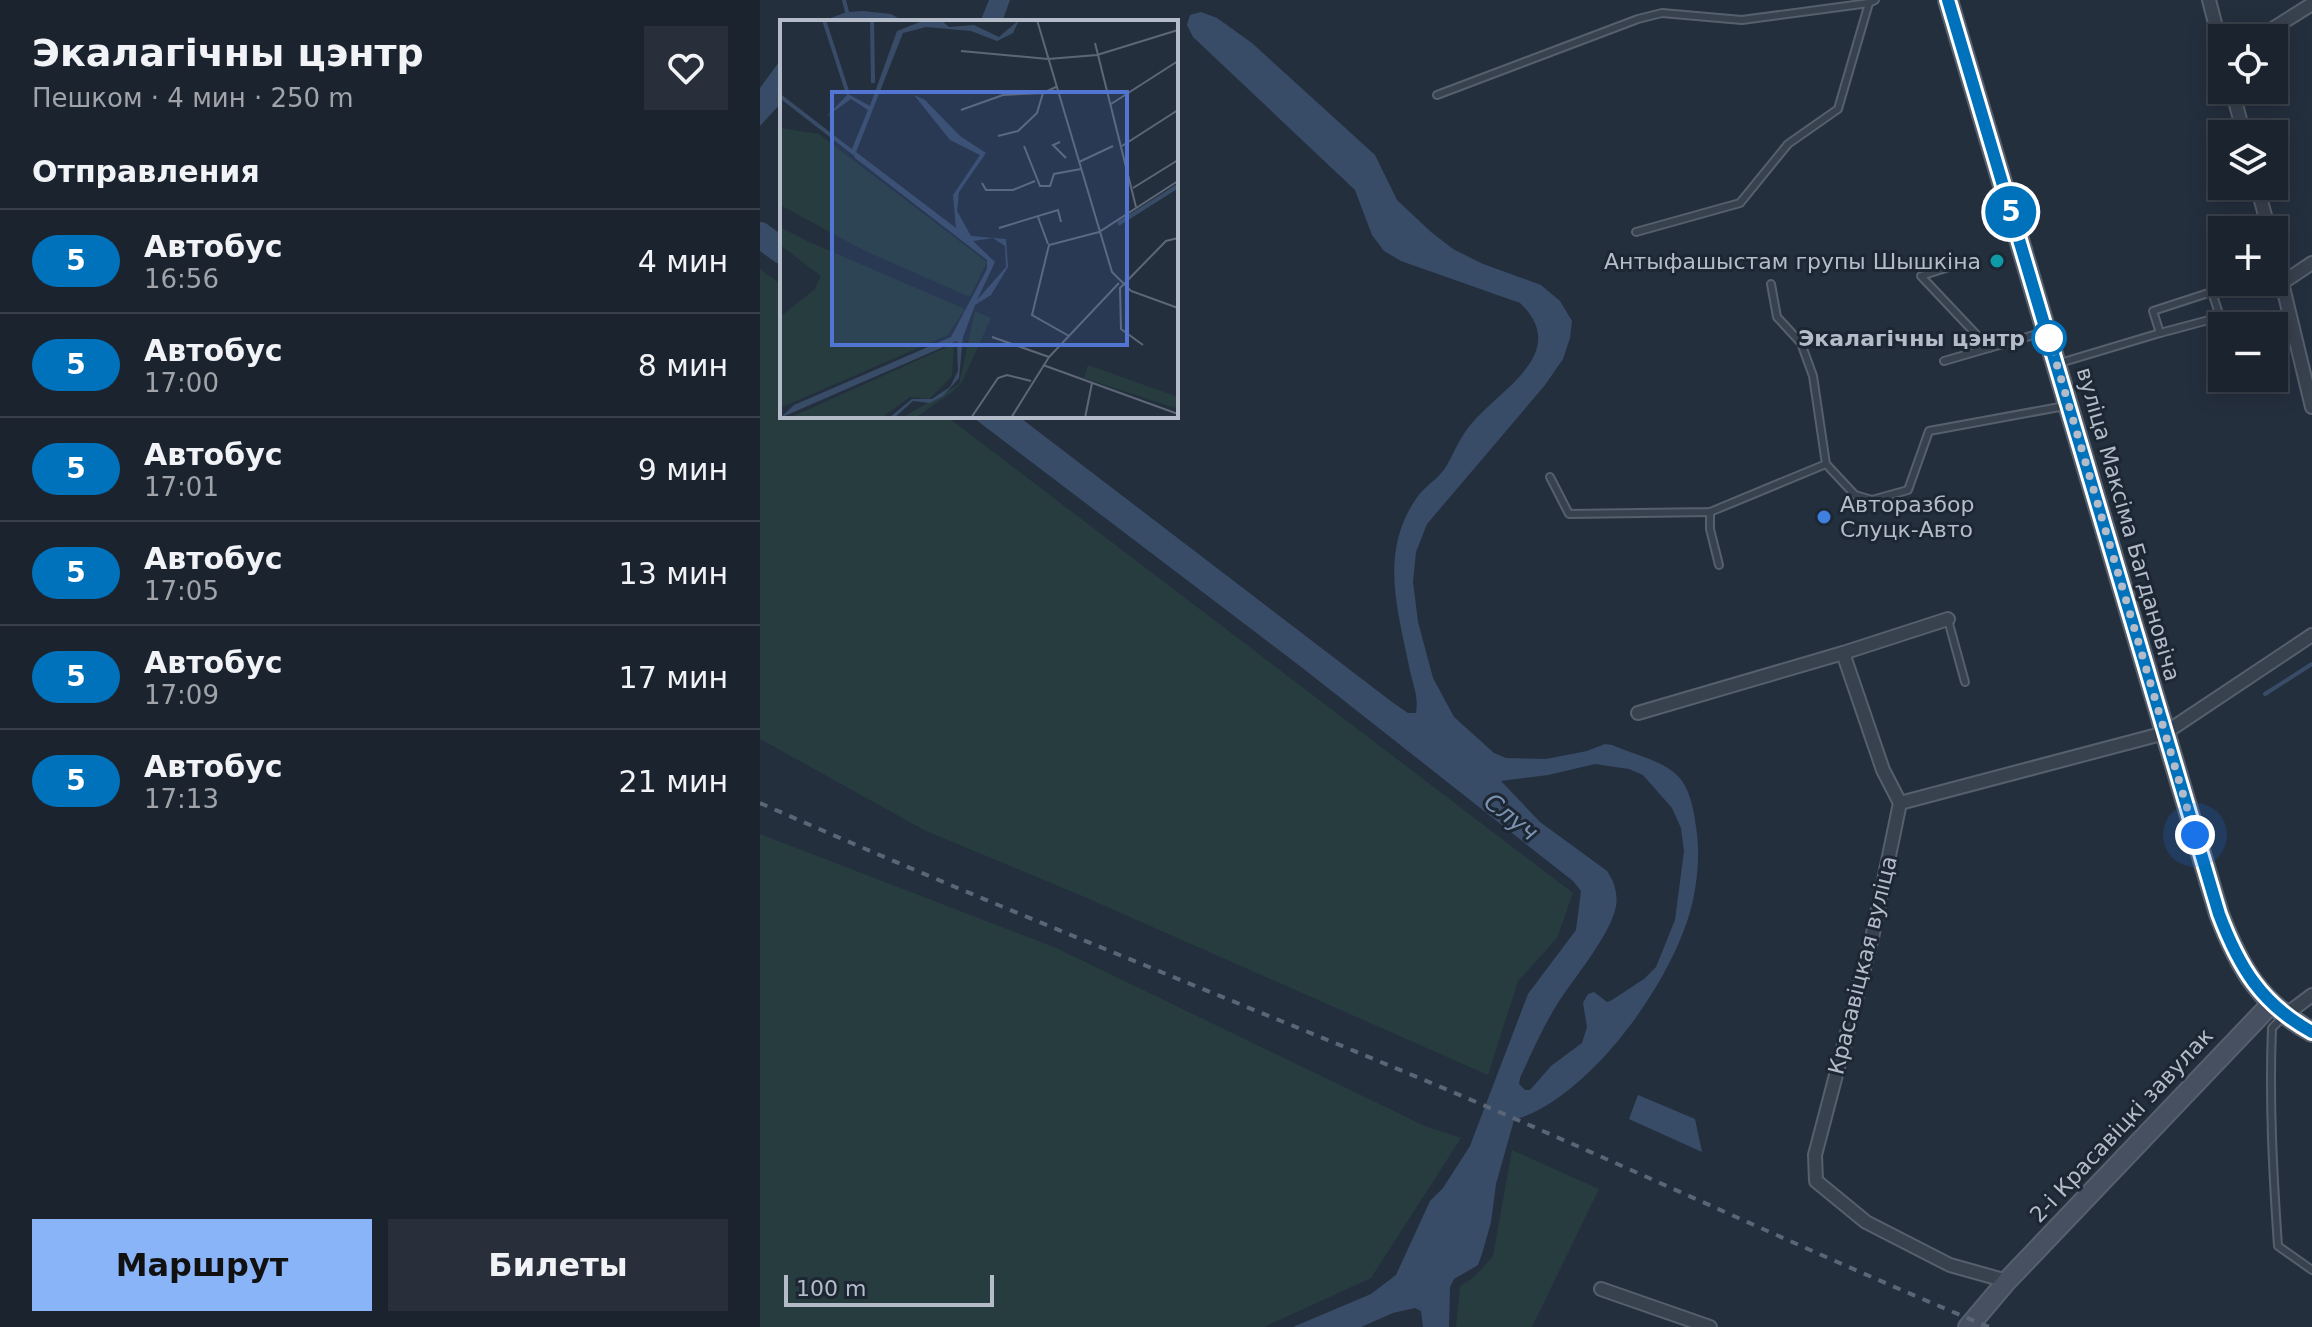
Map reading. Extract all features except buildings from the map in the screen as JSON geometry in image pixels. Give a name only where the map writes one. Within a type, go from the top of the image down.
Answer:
[{"type":"main road","name":"вуліца Максіма Багдановіча","points":[[1948,0],[2219,914],[2230,944],[2252,980],[2277,1010],[2312,1032]]},
{"type":"main road","name":"2-і Красавіцкі завулак","points":[[1968,1327],[2007,1281],[2277,1010]]},
{"type":"street","points":[[2209,0],[2215,24]]},
{"type":"street","points":[[2280,24],[2312,4]]},
{"type":"street","points":[[2288,279],[2312,263]]},
{"type":"street","points":[[2285,296],[2312,407]]},
{"type":"street","points":[[1638,713],[1948,619]]},
{"type":"street","points":[[1843,653],[1883,770],[1900,803],[2165,733],[2312,635]]},
{"type":"street","name":"Красавіцкая вуліца","points":[[1900,803],[1872,938],[1815,1155],[1814,1173],[1816,1181],[1866,1222],[1950,1265],[2007,1281]]},
{"type":"street","points":[[2277,1010],[2312,995]]},
{"type":"street","points":[[1601,1289],[1710,1327]]},
{"type":"lane","points":[[1437,95],[1638,19],[1662,13],[1742,20],[1872,1],[1838,109],[1788,144],[1740,203],[1636,232]]},
{"type":"lane","points":[[1961,263],[1921,276],[1989,348]]},
{"type":"lane","points":[[1771,284],[1777,317],[1801,343],[1813,376],[1826,464],[1855,495],[1872,500],[1908,490],[1929,431],[2069,405]]},
{"type":"lane","points":[[2160,333],[2153,311],[2208,293]]},
{"type":"lane","points":[[2057,364],[2220,317],[2213,296]]},
{"type":"lane","points":[[1944,361],[2047,331]]},
{"type":"lane","points":[[1550,477],[1569,514],[1710,512],[1826,464]]},
{"type":"lane","points":[[1710,512],[1710,529],[1719,565]]},
{"type":"lane","points":[[1948,619],[1965,682]]},
{"type":"lane","points":[[2277,1010],[2272,1028],[2270,1132],[2278,1246],[2312,1270]]},
{"type":"green space","points":[[760,269],[780,284],[780,418],[949,418],[1573,893],[1557,938],[1518,981],[1488,1075],[1080,895],[924,830],[760,739]]},
{"type":"green space","points":[[760,834],[1054,947],[1425,1126],[1461,1138],[1371,1278],[1264,1327],[760,1327]]},
{"type":"green space","points":[[1512,1150],[1599,1189],[1532,1327],[1456,1327],[1460,1286],[1473,1278],[1493,1256]]},
{"type":"water","points":[[989,0],[1010,0],[1003,20],[981,20]]},
{"type":"water","points":[[847,12],[891,14],[902,20],[825,20]]},
{"type":"water","points":[[1201,12],[1217,18],[1252,43],[1375,155],[1397,200],[1431,232],[1453,249],[1483,264],[1541,285],[1560,301],[1572,321],[1563,359],[1545,385],[1427,524],[1416,552],[1413,582],[1418,622],[1433,678],[1454,717],[1494,753],[1506,758],[1546,759],[1605,744],[1612,745],[1660,763],[1676,774],[1685,786],[1693,809],[1698,854],[1695,891],[1684,930],[1669,963],[1650,997],[1600,1061],[1572,1087],[1543,1107],[1514,1120],[1478,1265],[1454,1279],[1450,1287],[1449,1327],[1423,1327],[1421,1311],[1415,1308],[1393,1313],[1361,1327],[1293,1327],[1371,1294],[1396,1275],[1430,1201],[1443,1188],[1470,1146],[1528,994],[1576,930],[1581,891],[1573,881],[1300,666],[974,418],[1021,418],[1392,702],[1408,713],[1416,713],[1416,695],[1396,601],[1394,579],[1398,537],[1418,496],[1444,469],[1468,428],[1526,368],[1535,353],[1538,338],[1534,321],[1520,303],[1401,261],[1384,251],[1372,235],[1355,190],[1193,37],[1187,25],[1190,15]],"holes":[[[1595,764],[1629,769],[1643,775],[1672,808],[1681,828],[1684,851],[1675,920],[1656,967],[1644,979],[1607,1002],[1594,992],[1588,994],[1583,1003],[1587,1027],[1582,1043],[1551,1066],[1530,1090],[1525,1090],[1519,1084],[1520,1078],[1556,1006],[1607,930],[1613,918],[1616,896],[1607,871],[1540,822],[1501,781],[1548,775]]]},
{"type":"water","points":[[780,61],[780,104],[760,126],[760,88]]},
{"type":"water","points":[[1638,1095],[1695,1119],[1702,1152],[1629,1119]]},
{"type":"waterway","points":[[844,0],[847,12]]},
{"type":"waterway","name":"Случ","points":[[760,235],[780,250]]},
{"type":"waterway","points":[[2265,694],[2312,664]]},
{"type":"railway","points":[[760,803],[1010,910],[1429,1082],[1989,1327]]},
{"type":"bus line","name":"5","points":[[1948,0],[2219,914],[2230,944],[2261,993],[2284,1016],[2312,1032]]},
{"type":"place","name":"Антыфашыстам групы Шышкіна","points":[[1997,261]]},
{"type":"place","name":"Экалагічны цэнтр","points":[[2049,338]]},
{"type":"place","name":"Авторазбор Слуцк-Авто","points":[[1824,517]]},
{"type":"route","points":[[2049,338],[2047,331],[2195,835]]}]
